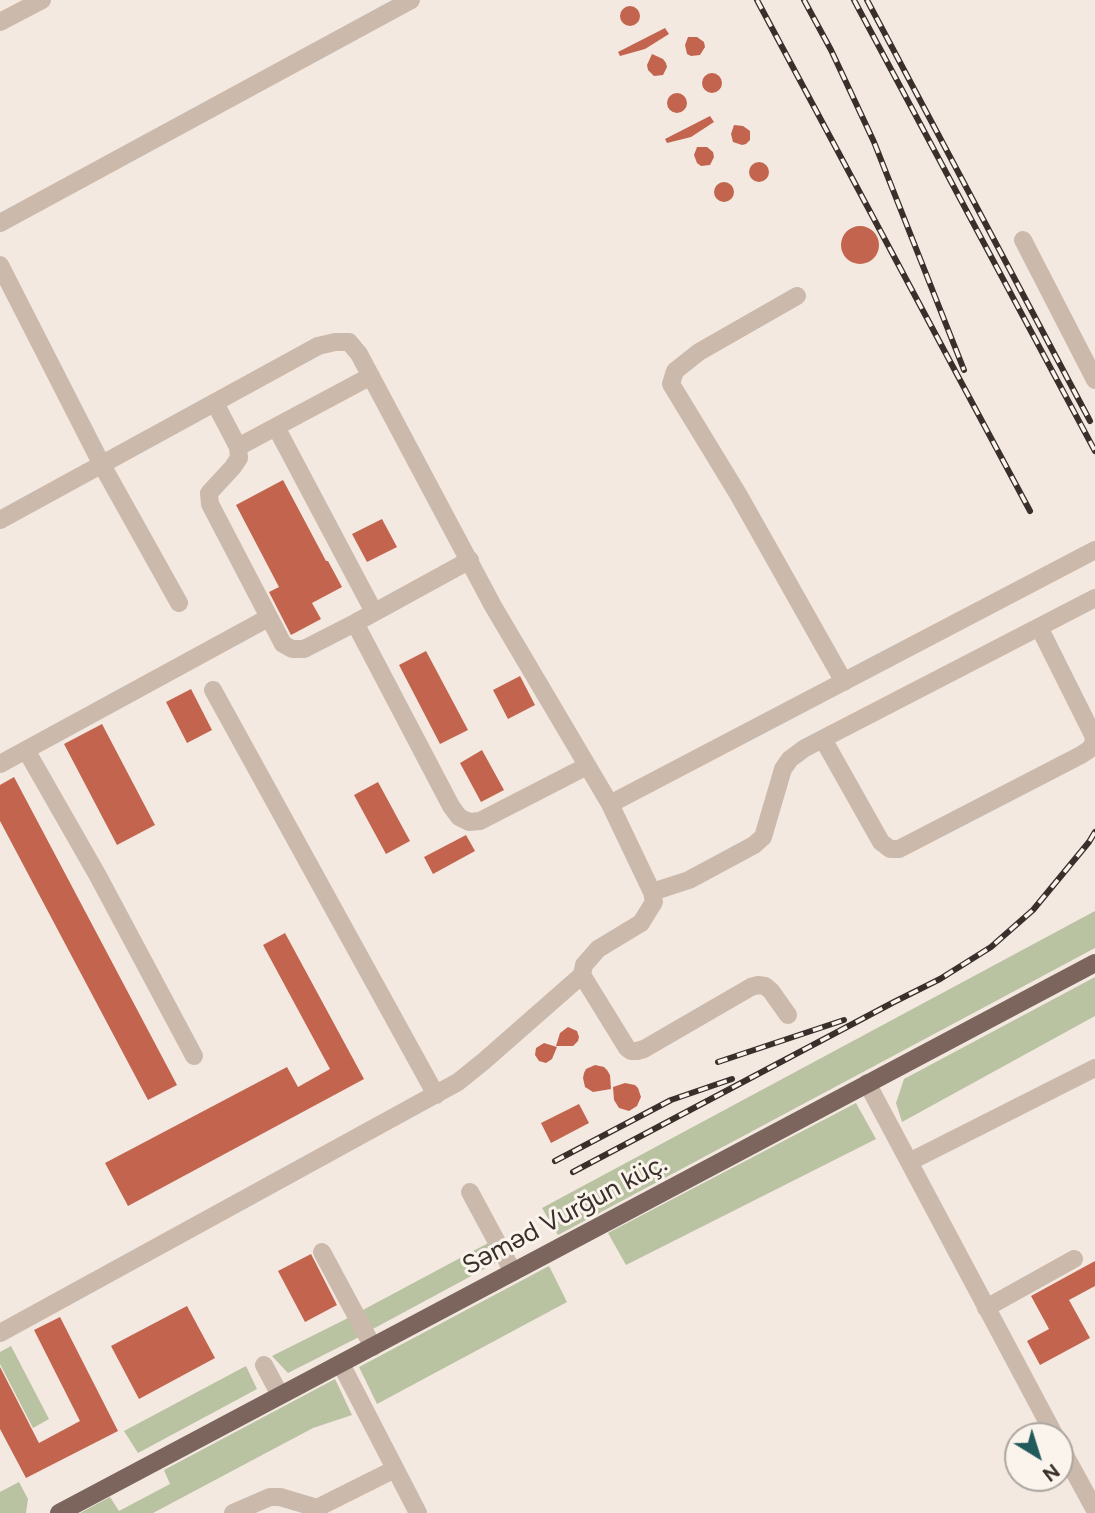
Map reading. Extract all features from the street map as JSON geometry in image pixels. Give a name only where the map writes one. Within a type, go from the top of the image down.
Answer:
[{"type":"main road","name":"Səməd Vurğun küç.","points":[[60,1513],[1095,963]]},
{"type":"street","points":[[0,22],[41,0]]},
{"type":"street","points":[[0,223],[411,0]]},
{"type":"street","points":[[1023,240],[1095,380]]},
{"type":"street","points":[[0,265],[102,465],[179,603]]},
{"type":"street","points":[[797,296],[699,352],[675,371],[671,384],[738,494],[844,682]]},
{"type":"street","points":[[0,520],[318,346],[349,342],[359,354],[493,606],[610,804],[653,892],[654,902],[641,923],[598,948],[584,965],[582,975],[458,1082],[0,1333]]},
{"type":"street","points":[[238,447],[371,376]]},
{"type":"street","points":[[215,403],[238,447],[239,458],[209,493],[210,504],[283,644],[292,649],[304,649],[470,561]]},
{"type":"street","points":[[275,427],[374,612]]},
{"type":"street","points":[[610,804],[1095,550]]},
{"type":"street","points":[[653,892],[688,880],[754,845],[763,837],[783,769],[790,759],[805,748],[1095,598]]},
{"type":"street","points":[[0,764],[268,618]]},
{"type":"street","points":[[355,623],[459,817],[469,822],[480,821],[587,766]]},
{"type":"street","points":[[823,739],[881,842],[890,849],[899,849],[1020,787],[1081,755],[1090,749],[1094,742],[1093,734],[1039,627]]},
{"type":"street","points":[[214,690],[436,1095]]},
{"type":"street","points":[[26,750],[98,876],[194,1056]]},
{"type":"street","points":[[582,975],[631,1051],[644,1049],[758,985],[771,991],[788,1015]]},
{"type":"street","points":[[909,1162],[1095,1068]]},
{"type":"street","points":[[867,1083],[1047,1422]]},
{"type":"street","points":[[470,1192],[513,1272]]},
{"type":"street","points":[[322,1252],[373,1347]]},
{"type":"street","points":[[986,1308],[1074,1259]]},
{"type":"street","points":[[341,1364],[418,1513]]},
{"type":"street","points":[[264,1365],[280,1395]]},
{"type":"street","points":[[233,1513],[270,1497],[280,1497],[317,1510],[395,1469]]},
{"type":"street","points":[[1074,1472],[1095,1510]]},
{"type":"green space","points":[[1095,911],[1095,948],[558,1235],[542,1208]]},
{"type":"green space","points":[[1095,977],[1095,1016],[902,1122],[896,1103],[904,1079]]},
{"type":"green space","points":[[856,1103],[876,1139],[626,1265],[608,1233]]},
{"type":"green space","points":[[490,1242],[499,1261],[371,1330],[361,1311]]},
{"type":"green space","points":[[549,1266],[567,1302],[377,1404],[359,1367]]},
{"type":"green space","points":[[350,1317],[361,1336],[288,1373],[272,1356]]},
{"type":"green space","points":[[11,1346],[49,1419],[33,1428],[0,1364],[0,1352]]},
{"type":"green space","points":[[246,1366],[257,1389],[138,1453],[124,1431]]},
{"type":"green space","points":[[335,1379],[352,1415],[313,1428],[153,1513],[80,1513],[110,1497],[119,1511],[170,1484],[164,1470]]},
{"type":"green space","points":[[19,1482],[28,1499],[26,1513],[0,1513],[0,1492]]},
{"type":"building","points":[[630,6],[637,9],[640,16],[637,23],[630,26],[623,23],[620,16],[623,9]]},
{"type":"building","points":[[665,28],[669,34],[645,49],[620,56],[618,52]]},
{"type":"building","points":[[688,37],[697,37],[704,42],[705,47],[700,55],[687,54],[685,45]]},
{"type":"building","points":[[652,54],[666,63],[663,75],[654,76],[648,70],[647,65]]},
{"type":"building","points":[[712,73],[719,76],[722,83],[719,90],[712,93],[705,90],[702,83],[705,76]]},
{"type":"building","points":[[677,93],[684,96],[687,103],[684,110],[677,113],[670,110],[667,103],[670,96]]},
{"type":"building","points":[[710,116],[714,122],[691,137],[667,143],[665,139]]},
{"type":"building","points":[[734,125],[743,126],[750,131],[750,140],[746,144],[733,142],[731,134]]},
{"type":"building","points":[[697,147],[707,147],[713,152],[710,165],[701,166],[697,163],[694,155]]},
{"type":"building","points":[[759,162],[766,165],[769,172],[766,179],[759,182],[752,179],[749,172],[752,165]]},
{"type":"building","points":[[724,182],[731,185],[734,192],[731,199],[724,202],[717,199],[714,192],[717,185]]},
{"type":"building","points":[[860,226],[873,232],[879,245],[873,258],[860,264],[847,258],[841,245],[847,232]]},
{"type":"building","points":[[283,480],[342,587],[312,603],[321,619],[291,635],[269,592],[279,587],[236,505]]},
{"type":"building","points":[[382,519],[397,547],[367,562],[352,534]]},
{"type":"building","points":[[426,651],[468,730],[440,744],[399,665]]},
{"type":"building","points":[[520,676],[535,705],[508,719],[493,690]]},
{"type":"building","points":[[191,689],[212,730],[187,743],[166,702]]},
{"type":"building","points":[[102,724],[155,825],[117,845],[64,744]]},
{"type":"building","points":[[482,750],[504,790],[481,802],[460,763]]},
{"type":"building","points":[[14,777],[177,1085],[148,1100],[0,821],[0,785]]},
{"type":"building","points":[[378,782],[410,841],[386,854],[354,795]]},
{"type":"building","points":[[466,835],[475,851],[433,874],[424,857]]},
{"type":"building","points":[[285,933],[364,1079],[128,1206],[105,1163],[287,1067],[298,1087],[330,1069],[263,945]]},
{"type":"building","points":[[568,1027],[577,1031],[578,1041],[573,1046],[556,1046],[560,1033]]},
{"type":"building","points":[[544,1043],[557,1047],[552,1059],[546,1063],[539,1061],[535,1055],[536,1048]]},
{"type":"building","points":[[595,1065],[607,1070],[611,1089],[593,1092],[585,1087],[584,1073]]},
{"type":"building","points":[[625,1083],[635,1085],[641,1097],[637,1106],[629,1111],[619,1108],[614,1100],[613,1087]]},
{"type":"building","points":[[579,1104],[589,1123],[551,1143],[541,1123]]},
{"type":"building","points":[[311,1254],[337,1305],[305,1322],[278,1271]]},
{"type":"building","points":[[1095,1261],[1095,1286],[1069,1300],[1090,1338],[1040,1365],[1027,1341],[1049,1329],[1031,1296]]},
{"type":"building","points":[[187,1306],[215,1358],[139,1399],[111,1346]]},
{"type":"building","points":[[60,1317],[118,1431],[26,1478],[0,1429],[0,1367],[39,1443],[80,1421],[34,1330]]},
{"type":"railway","points":[[757,0],[1030,511]]},
{"type":"railway","points":[[804,0],[831,50],[874,142],[964,370]]},
{"type":"railway","points":[[854,0],[1095,451]]},
{"type":"railway","points":[[867,0],[1090,421]]},
{"type":"railway","points":[[573,1172],[940,979],[991,947],[1033,910],[1095,832]]},
{"type":"railway","points":[[718,1062],[844,1020]]},
{"type":"railway","points":[[555,1161],[671,1100],[732,1079]]}]
